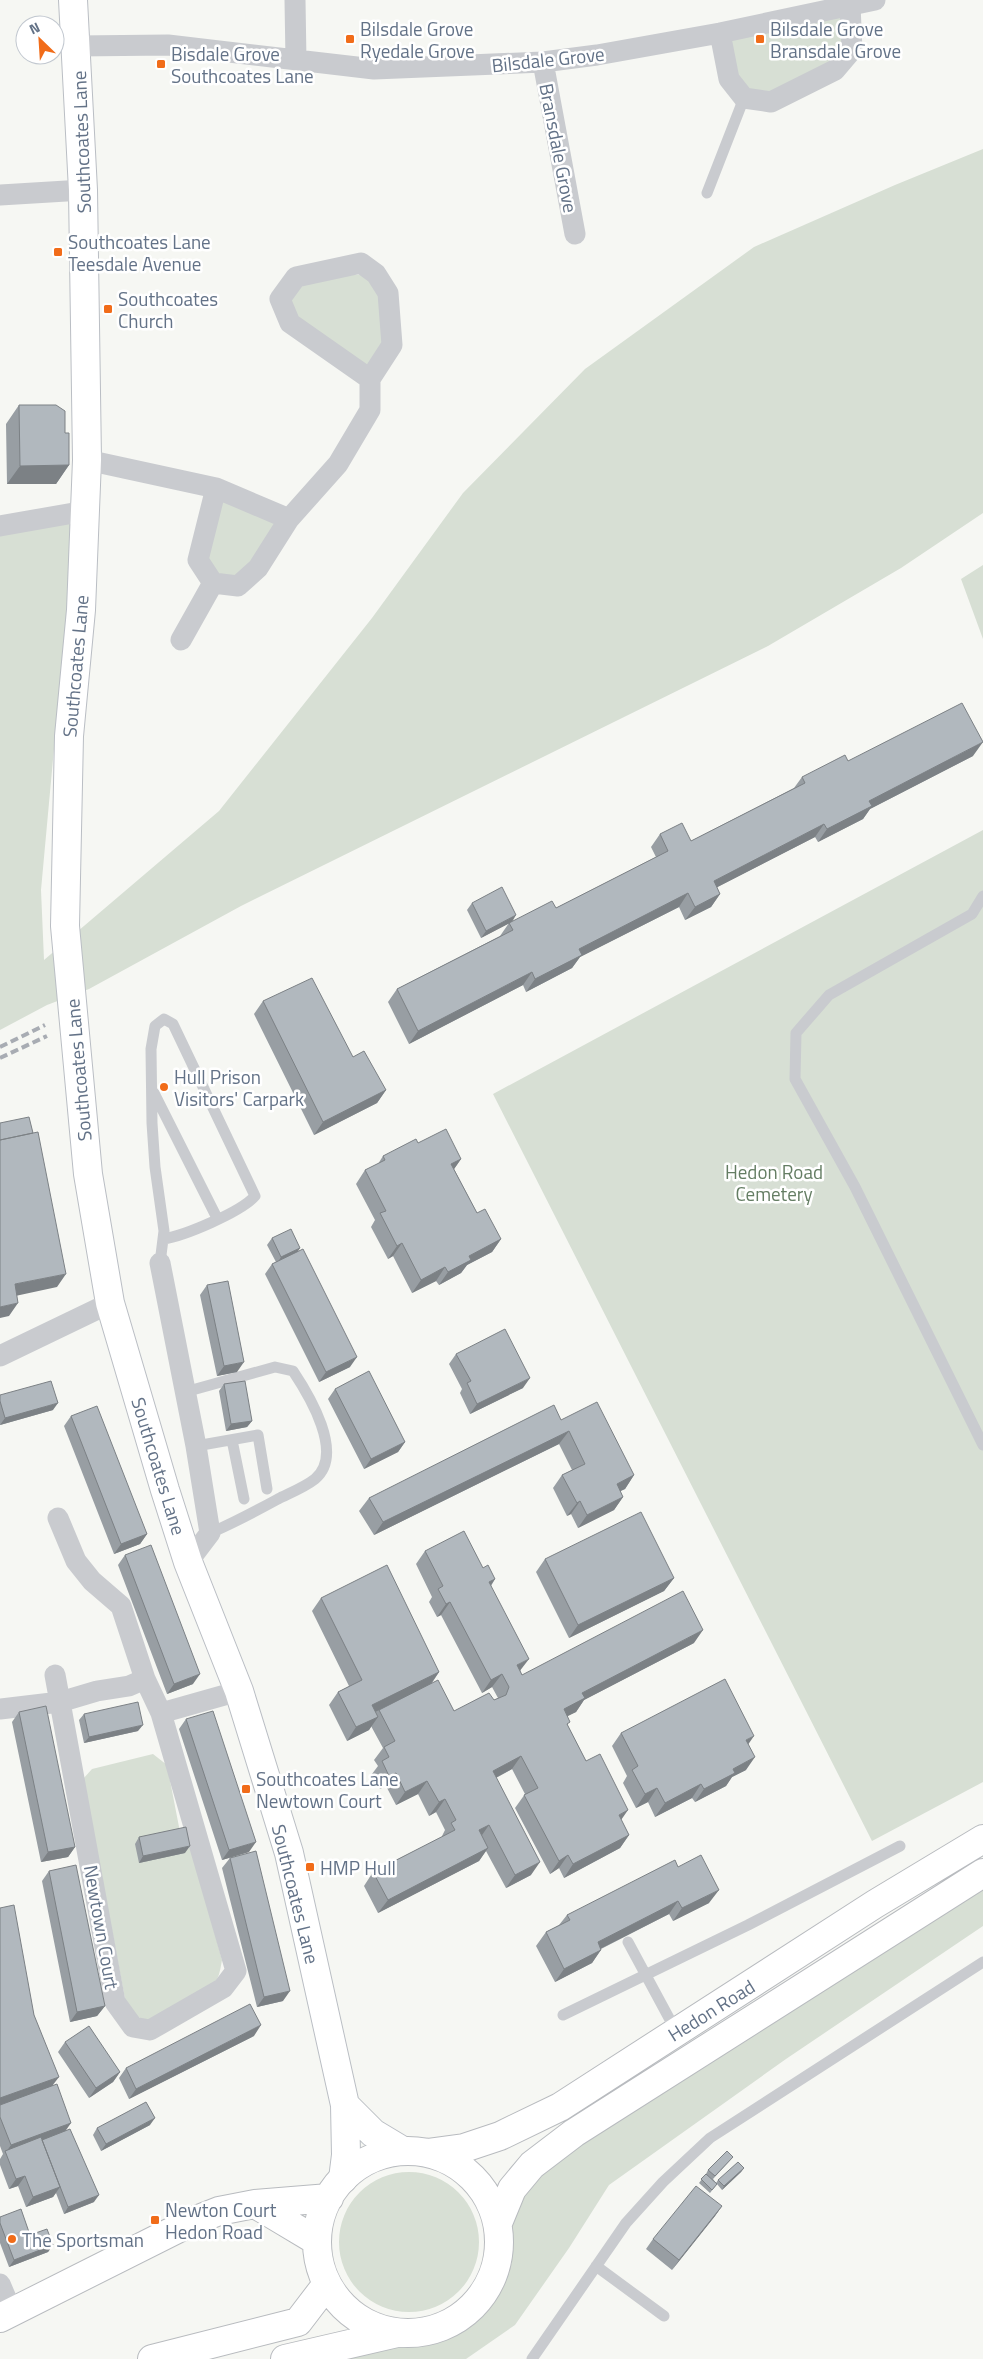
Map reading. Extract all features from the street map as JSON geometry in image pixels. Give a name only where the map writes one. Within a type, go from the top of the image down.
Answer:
[{"type":"main road","name":"Southcoates Lane","points":[[73,0],[77,46],[83,190],[87,460],[81,610],[69,736],[65,926],[88,1174],[110,1303],[188,1562],[239,1691],[289,1853],[345,2105],[346,2155],[336,2188],[320,2218],[317,2241],[320,2263],[327,2284],[340,2302],[356,2317],[376,2327],[397,2333]]},
{"type":"main road","name":"Hedon Road","points":[[336,2188],[361,2165],[381,2155],[464,2148],[500,2136],[560,2107],[875,1904],[983,1839]]},
{"type":"main road","name":"Hedon Road","points":[[498,2223],[512,2189],[532,2165],[574,2134],[983,1873]]},
{"type":"main road","points":[[285,2359],[397,2333],[426,2332],[453,2322],[476,2304],[492,2280],[497,2261],[499,2252],[498,2223],[489,2199],[473,2178],[452,2162],[415,2152],[373,2133],[345,2105]]},
{"type":"main road","points":[[6,2315],[191,2222],[219,2211],[336,2188]]},
{"type":"main road","points":[[255,2204],[317,2241]]},
{"type":"main road","points":[[152,2359],[298,2322],[327,2284]]},
{"type":"street","points":[[295,0],[296,60]]},
{"type":"street","name":"Bilsdale Grove","points":[[77,46],[168,45],[374,68],[543,62],[597,55],[720,33],[874,0]]},
{"type":"street","points":[[720,33],[729,79],[744,98],[771,102],[835,70],[852,50],[850,6]]},
{"type":"street","name":"Bransdale Grove","points":[[543,62],[575,234]]},
{"type":"street","points":[[0,195],[83,190]]},
{"type":"street","points":[[213,583],[238,586],[258,568],[289,519],[338,464],[370,410],[370,379],[392,346],[388,293],[376,274],[361,263],[296,277],[280,299],[290,323],[370,379]]},
{"type":"street","points":[[87,460],[216,488],[289,519]]},
{"type":"street","points":[[213,583],[198,560],[216,488]]},
{"type":"street","points":[[0,526],[85,511]]},
{"type":"street","points":[[181,640],[213,583]]},
{"type":"street","points":[[160,1263],[196,1446],[210,1533],[188,1562]]},
{"type":"street","points":[[0,1356],[110,1303]]},
{"type":"street","name":"Newtown Court","points":[[55,1675],[115,2002],[132,2027],[150,2030],[223,1988],[236,1971],[161,1713],[145,1679],[121,1606],[92,1581],[76,1561],[58,1518]]},
{"type":"street","points":[[0,1709],[60,1702],[97,1691],[129,1686],[145,1679]]},
{"type":"street","points":[[161,1713],[239,1691]]},
{"type":"street","points":[[0,2284],[6,2315]]},
{"type":"lane","points":[[707,193],[744,98]]},
{"type":"lane","points":[[983,896],[972,914],[829,995],[796,1033],[795,1079],[859,1196],[983,1445]]},
{"type":"lane","points":[[160,1263],[163,1239],[155,1166],[151,1049],[155,1026],[164,1019],[173,1024],[177,1031],[255,1196],[241,1208],[179,1237],[163,1239]]},
{"type":"lane","points":[[153,1092],[217,1218]]},
{"type":"lane","points":[[185,1392],[275,1368],[293,1371],[310,1397],[323,1430],[325,1463],[316,1478],[231,1524],[210,1533]]},
{"type":"lane","points":[[196,1446],[258,1435],[268,1489]]},
{"type":"lane","points":[[232,1440],[244,1499]]},
{"type":"lane","points":[[563,2015],[900,1846]]},
{"type":"lane","points":[[628,1942],[676,2031]]},
{"type":"lane","points":[[532,2359],[626,2223],[663,2182],[710,2138],[983,1962]]},
{"type":"lane","points":[[596,2266],[664,2316]]},
{"type":"green space","points":[[850,5],[852,50],[771,102],[744,98],[720,33]]},
{"type":"green space","points":[[983,149],[983,513],[901,568],[768,646],[241,906],[89,989],[47,1005],[0,1030],[0,534],[75,520],[41,890],[44,960],[219,811],[372,618],[463,493],[585,369],[754,247],[895,185]]},
{"type":"green space","points":[[376,274],[392,345],[370,379],[290,323],[280,299],[296,277]]},
{"type":"green space","points":[[216,488],[289,519],[238,586],[198,560]]},
{"type":"green space","points":[[983,565],[983,639],[961,579]]},
{"type":"green space","name":"Hedon Road Cemetery","points":[[983,830],[983,1782],[872,1841],[493,1094]]},
{"type":"green space","points":[[153,1754],[167,1765],[180,1832],[187,1831],[222,1960],[217,1979],[204,1991],[171,2011],[150,2019],[143,2019],[137,2017],[126,2004],[83,1779],[92,1769]]},
{"type":"green space","points":[[983,1881],[983,1926],[786,2059],[609,2185],[569,2248],[515,2325],[466,2359],[335,2359],[455,2334],[492,2299],[512,2263],[512,2224],[531,2173]]},
{"type":"green space","points":[[409,2172],[423,2173],[436,2177],[458,2193],[474,2215],[478,2228],[478,2256],[474,2269],[458,2291],[436,2307],[423,2311],[409,2312],[395,2311],[382,2307],[360,2291],[344,2269],[340,2256],[339,2242],[340,2228],[344,2215],[360,2193],[382,2177],[395,2173]]},
{"type":"building","points":[[19,405],[56,405],[65,411],[65,433],[69,433],[69,465],[20,466]]},
{"type":"building","points":[[962,703],[983,742],[869,801],[872,806],[827,829],[824,824],[714,881],[720,894],[695,907],[688,893],[579,949],[582,955],[535,979],[532,972],[418,1031],[397,989],[513,930],[509,923],[552,901],[556,908],[668,851],[660,834],[682,823],[691,841],[805,783],[802,777],[845,755],[848,761]]},
{"type":"building","points":[[502,887],[516,915],[486,931],[472,903]]},
{"type":"building","points":[[312,978],[353,1057],[364,1051],[386,1090],[323,1122],[263,1001]]},
{"type":"building","points":[[29,1117],[33,1133],[0,1140],[0,1123]]},
{"type":"building","points":[[446,1129],[461,1159],[451,1164],[477,1213],[485,1209],[501,1239],[469,1256],[471,1260],[448,1272],[445,1267],[421,1280],[402,1243],[397,1246],[380,1213],[386,1211],[365,1170],[385,1160],[383,1156],[416,1139],[418,1143]]},
{"type":"building","points":[[38,1132],[66,1274],[15,1284],[18,1303],[0,1307],[0,1140]]},
{"type":"building","points":[[291,1229],[300,1248],[281,1257],[272,1238]]},
{"type":"building","points":[[303,1249],[357,1357],[326,1372],[272,1264]]},
{"type":"building","points":[[228,1281],[244,1362],[224,1366],[207,1285]]},
{"type":"building","points":[[505,1329],[530,1378],[477,1404],[467,1383],[471,1381],[456,1354]]},
{"type":"building","points":[[369,1371],[405,1442],[371,1459],[335,1389]]},
{"type":"building","points":[[51,1381],[58,1403],[5,1418],[0,1395]]},
{"type":"building","points":[[245,1381],[252,1421],[231,1424],[224,1384]]},
{"type":"building","points":[[597,1402],[634,1475],[617,1484],[623,1497],[587,1515],[580,1501],[577,1503],[562,1475],[585,1464],[569,1431],[383,1522],[369,1498],[554,1405],[561,1420]]},
{"type":"building","points":[[97,1406],[147,1534],[121,1544],[71,1416]]},
{"type":"building","points":[[641,1512],[674,1578],[578,1625],[545,1559]]},
{"type":"building","points":[[464,1531],[483,1568],[488,1565],[495,1579],[489,1582],[529,1659],[517,1665],[522,1675],[683,1591],[703,1630],[582,1693],[585,1698],[564,1709],[570,1722],[567,1724],[586,1761],[600,1754],[628,1810],[619,1815],[629,1835],[573,1864],[568,1855],[559,1861],[524,1795],[538,1788],[521,1756],[493,1771],[540,1862],[515,1875],[489,1825],[479,1830],[488,1848],[388,1900],[373,1872],[455,1830],[451,1823],[456,1820],[445,1799],[439,1802],[427,1781],[405,1792],[396,1773],[389,1776],[382,1761],[389,1757],[384,1747],[395,1741],[379,1710],[438,1680],[454,1711],[489,1693],[494,1700],[506,1695],[509,1687],[502,1674],[491,1680],[450,1602],[446,1604],[438,1589],[443,1586],[425,1551]]},
{"type":"building","points":[[151,1545],[200,1674],[174,1684],[125,1555]]},
{"type":"building","points":[[387,1565],[439,1672],[372,1705],[378,1717],[356,1727],[338,1692],[362,1680],[321,1598]]},
{"type":"building","points":[[725,1679],[754,1736],[746,1740],[755,1757],[733,1769],[735,1773],[704,1789],[701,1784],[665,1803],[657,1788],[645,1794],[632,1770],[638,1766],[621,1733]]},
{"type":"building","points":[[138,1702],[143,1725],[89,1737],[84,1714]]},
{"type":"building","points":[[46,1706],[75,1847],[48,1852],[19,1712]]},
{"type":"building","points":[[213,1711],[256,1842],[229,1850],[186,1719]]},
{"type":"building","points":[[186,1827],[190,1846],[143,1856],[139,1837]]},
{"type":"building","points":[[256,1851],[290,1991],[264,1997],[230,1858]]},
{"type":"building","points":[[701,1855],[719,1890],[682,1908],[678,1901],[598,1942],[601,1950],[564,1969],[546,1932],[570,1920],[567,1915],[675,1860],[678,1867]]},
{"type":"building","points":[[76,1865],[105,2006],[77,2012],[49,1871]]},
{"type":"building","points":[[14,1905],[34,2015],[59,2077],[0,2098],[0,1908]]},
{"type":"building","points":[[250,2004],[261,2025],[136,2089],[126,2068]]},
{"type":"building","points":[[89,2026],[120,2072],[96,2088],[65,2042]]},
{"type":"building","points":[[57,2084],[71,2123],[11,2145],[0,2117],[0,2105]]},
{"type":"building","points":[[146,2102],[155,2118],[106,2144],[97,2128]]},
{"type":"building","points":[[70,2129],[99,2195],[68,2207],[42,2140]]},
{"type":"building","points":[[41,2137],[60,2187],[33,2197],[25,2176],[16,2179],[5,2151]]},
{"type":"building","points":[[727,2151],[733,2157],[715,2176],[708,2170]]},
{"type":"building","points":[[738,2162],[744,2168],[724,2186],[718,2180]]},
{"type":"building","points":[[706,2174],[717,2184],[712,2190],[701,2179]]},
{"type":"building","points":[[696,2186],[722,2206],[679,2260],[653,2239]]},
{"type":"building","name":"The Sportsman","points":[[21,2209],[30,2235],[47,2229],[53,2245],[14,2260],[0,2223],[0,2217]]},
{"type":"railway","points":[[0,1047],[45,1025]]},
{"type":"railway","points":[[0,1058],[47,1036]]},
{"type":"place","name":"Bilsdale Grove Ryedale Grove","points":[[350,39]]},
{"type":"place","name":"Bilsdale Grove Bransdale Grove","points":[[760,39]]},
{"type":"place","name":"Bisdale Grove Southcoates Lane","points":[[161,64]]},
{"type":"place","name":"Southcoates Lane Teesdale Avenue","points":[[58,252]]},
{"type":"place","name":"Southcoates Church","points":[[108,309]]},
{"type":"place","name":"Hull Prison Visitors' Carpark","points":[[164,1087]]},
{"type":"place","name":"Southcoates Lane Newtown Court","points":[[246,1789]]},
{"type":"place","name":"HMP Hull","points":[[310,1867]]},
{"type":"place","name":"Newton Court Hedon Road","points":[[155,2220]]},
{"type":"place","name":"The Sportsman","points":[[12,2239]]}]
